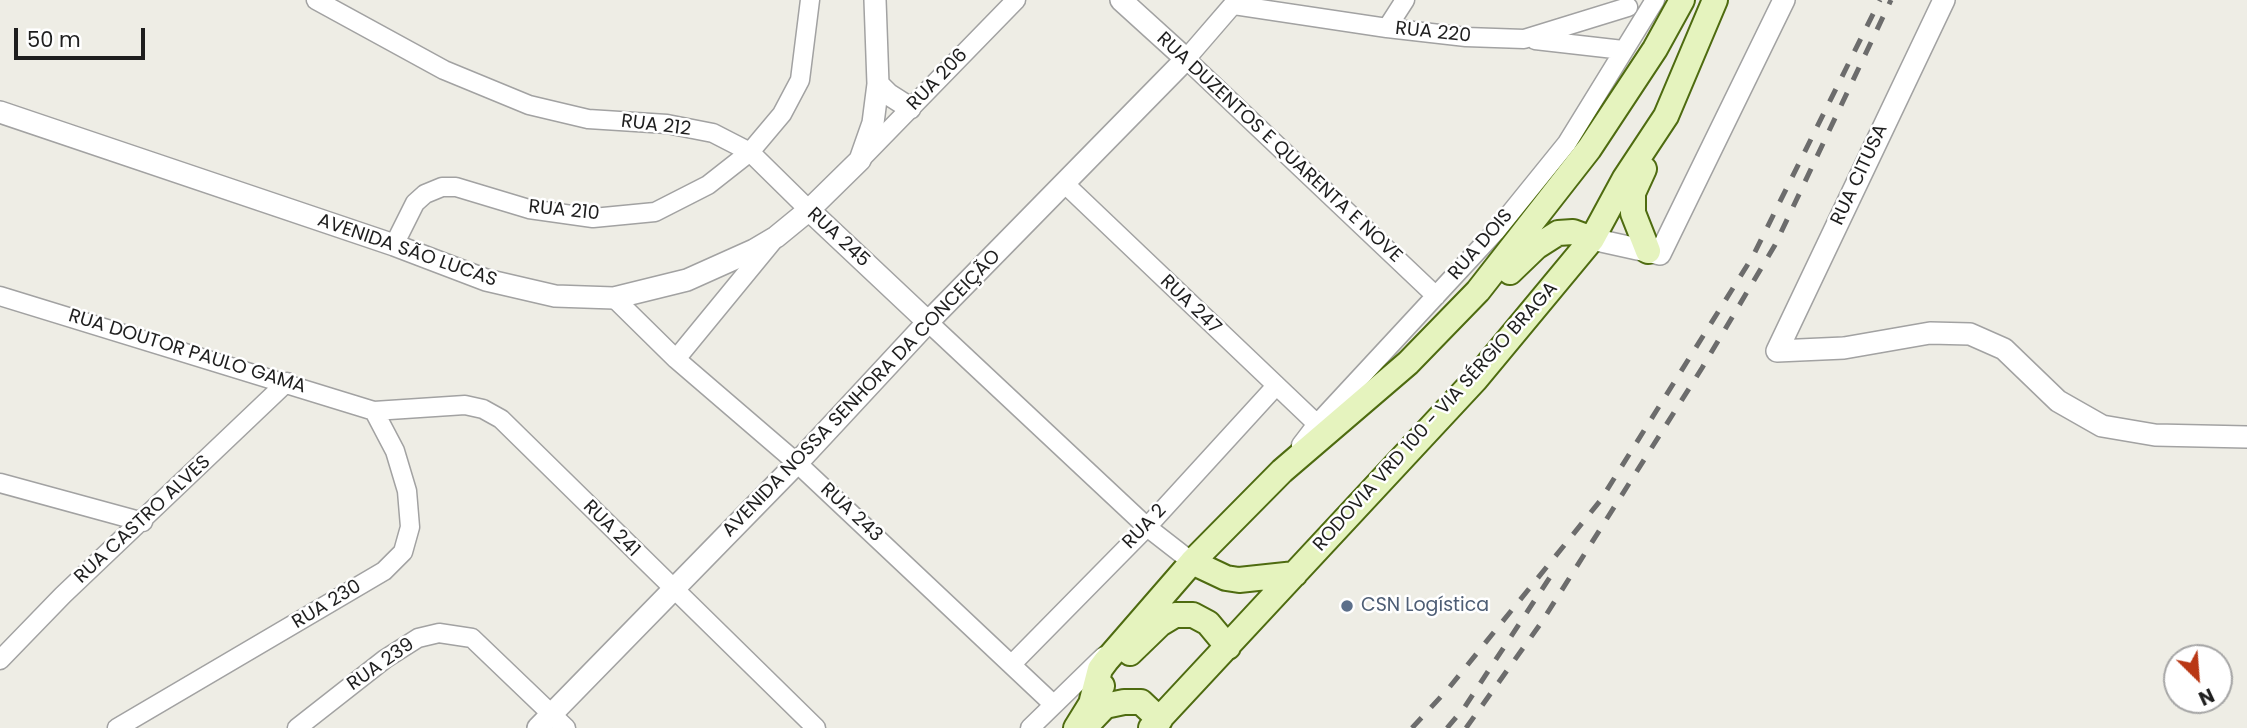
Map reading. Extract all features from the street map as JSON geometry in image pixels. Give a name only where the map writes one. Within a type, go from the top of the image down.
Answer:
[{"type":"main road","points":[[1366,401],[1478,290],[1532,223],[1589,149],[1655,49],[1682,0]]},
{"type":"main road","name":"RODOVIA VRD 100 - VIA SÉRGIO BRAGA","points":[[1155,724],[1475,380],[1592,239],[1625,178],[1666,117],[1716,0]]},
{"type":"main road","points":[[1654,252],[1633,212],[1633,193],[1666,117]]},
{"type":"main road","points":[[1092,700],[1100,669],[1124,637],[1192,562],[1282,471],[1454,327],[1546,238],[1558,233],[1573,232],[1592,239]]},
{"type":"main road","points":[[1192,562],[1226,578],[1240,580],[1295,574]]},
{"type":"main road","points":[[1076,728],[1112,671],[1160,624],[1175,615],[1194,615],[1208,623],[1228,646]]},
{"type":"main road","points":[[1084,728],[1105,706],[1124,702],[1141,702],[1155,724]]},
{"type":"street","name":"RUA 212","points":[[316,0],[474,84],[529,105],[588,119],[667,124],[713,134],[750,152]]},
{"type":"street","name":"RUA 210","points":[[394,245],[415,203],[425,194],[442,187],[456,187],[529,209],[593,218],[654,212],[708,185],[750,152],[782,114],[800,80],[810,0]]},
{"type":"street","points":[[860,160],[873,123],[878,84],[875,0]]},
{"type":"street","name":"RUA 206","points":[[860,160],[1016,0]]},
{"type":"street","name":"RUA DUZENTOS E QUARENTA E NOVE","points":[[1121,0],[1436,296]]},
{"type":"street","points":[[1387,28],[1405,0]]},
{"type":"street","name":"RUA DOIS","points":[[1282,471],[1317,424],[1495,232],[1567,143],[1655,0]]},
{"type":"street","points":[[1592,239],[1654,252],[1784,0]]},
{"type":"street","name":"RUA CITUSA","points":[[1944,0],[1777,351],[1844,348],[1930,333],[1970,334],[2004,349],[2058,401],[2102,426],[2155,435],[2247,437]]},
{"type":"street","points":[[1186,60],[1236,2]]},
{"type":"street","name":"RUA 220","points":[[1236,2],[1387,28],[1466,37],[1524,39],[1627,3]]},
{"type":"street","points":[[1627,3],[1633,33]]},
{"type":"street","points":[[1524,39],[1623,50]]},
{"type":"street","name":"AVENIDA NOSSA SENHORA DA CONCEIÇÃO","points":[[552,723],[928,322],[1186,60]]},
{"type":"street","points":[[878,84],[897,101],[910,108]]},
{"type":"street","name":"AVENIDA SÃO LUCAS","points":[[0,112],[394,245],[486,280],[555,296],[614,298],[687,279],[776,237],[809,210],[860,160]]},
{"type":"street","name":"RUA 245","points":[[750,152],[928,322]]},
{"type":"street","name":"RUA 247","points":[[1065,184],[1275,387],[1317,424]]},
{"type":"street","points":[[676,359],[776,237]]},
{"type":"street","name":"RUA DOUTOR PAULO GAMA","points":[[0,296],[288,382],[374,411]]},
{"type":"street","name":"RUA 243","points":[[614,298],[676,359],[797,463],[1053,704]]},
{"type":"street","points":[[928,322],[1147,527],[1192,562]]},
{"type":"street","name":"RUA CASTRO ALVES","points":[[0,660],[63,595],[288,382]]},
{"type":"street","name":"RUA 2","points":[[1012,664],[1147,527],[1275,387]]},
{"type":"street","name":"RUA 241","points":[[374,411],[465,405],[484,409],[501,419],[673,591],[816,728]]},
{"type":"street","name":"RUA 230","points":[[117,728],[384,570],[403,552],[410,527],[407,491],[395,451],[374,411]]},
{"type":"street","points":[[0,483],[143,522]]},
{"type":"street","name":"RUA 239","points":[[303,726],[385,659],[418,638],[439,633],[472,638],[552,723]]},
{"type":"street","points":[[1030,728],[1124,637]]},
{"type":"railway","points":[[1412,728],[1448,689],[1600,501],[1753,256],[1880,0]]},
{"type":"railway","points":[[1466,728],[1541,623],[1702,368],[1775,245],[1891,0]]},
{"type":"railway","points":[[1447,728],[1464,708],[1552,574]]},
{"type":"place","name":"CSN Logística","points":[[1347,606]]}]
